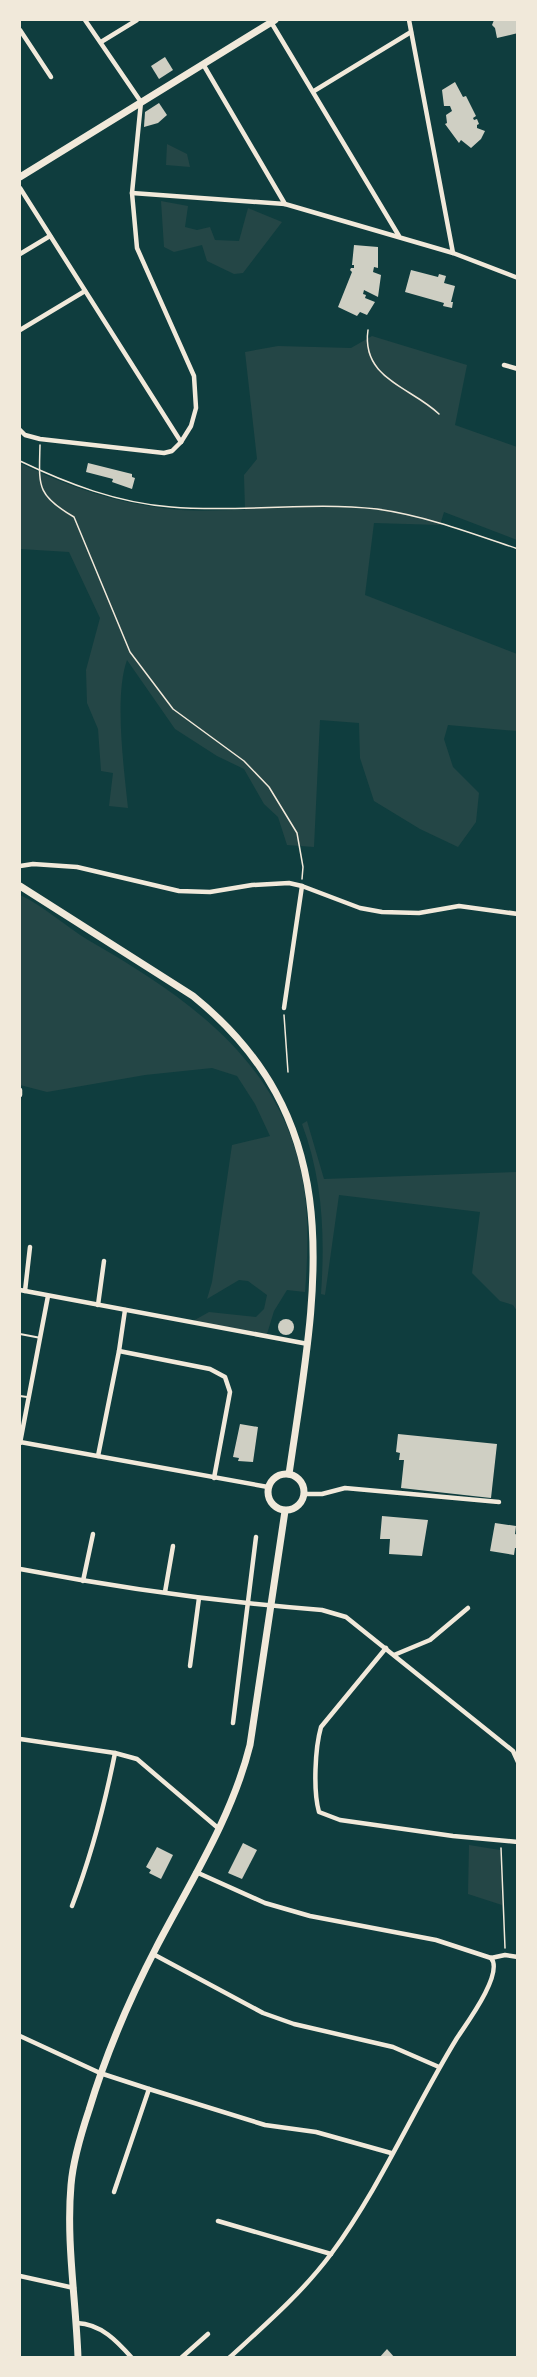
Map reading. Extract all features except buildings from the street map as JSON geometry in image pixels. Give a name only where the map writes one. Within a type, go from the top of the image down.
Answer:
[{"type":"main road","points":[[20,177],[272,20]]},
{"type":"main road","points":[[20,886],[193,996],[216,1015],[244,1044],[278,1096],[292,1125],[305,1167],[314,1243],[313,1296],[308,1344],[289,1474]]},
{"type":"main road","points":[[289,1474],[300,1481],[304,1494],[296,1508],[279,1509],[270,1501],[268,1487],[278,1475],[289,1474]]},
{"type":"main road","points":[[78,2358],[70,2254],[71,2184],[81,2136],[100,2073],[153,1954],[242,1776],[250,1745],[285,1510]]},
{"type":"street","points":[[20,430],[25,435],[40,439],[164,453],[172,451],[182,442],[191,426],[196,408],[194,376],[137,248],[132,193],[141,102],[86,20]]},
{"type":"street","points":[[101,42],[137,20]]},
{"type":"street","points":[[272,20],[399,236]]},
{"type":"street","points":[[409,20],[453,253]]},
{"type":"street","points":[[20,30],[51,77]]},
{"type":"street","points":[[314,91],[411,32]]},
{"type":"street","points":[[203,64],[285,204]]},
{"type":"street","points":[[20,188],[182,442]]},
{"type":"street","points":[[132,193],[285,204],[453,253],[518,278]]},
{"type":"street","points":[[20,254],[50,236]]},
{"type":"street","points":[[20,330],[85,291]]},
{"type":"street","points":[[504,365],[518,369]]},
{"type":"street","points":[[20,866],[33,864],[77,867],[179,891],[210,892],[252,885],[289,884],[302,886],[360,908],[382,912],[419,913],[459,906],[518,914]]},
{"type":"street","points":[[284,1008],[302,886]]},
{"type":"street","points":[[20,1090],[20,1095]]},
{"type":"street","points":[[30,1247],[22,1291],[308,1344]]},
{"type":"street","points":[[98,1305],[104,1261]]},
{"type":"street","points":[[48,1296],[20,1442],[268,1487]]},
{"type":"street","points":[[98,1456],[125,1310]]},
{"type":"street","points":[[119,1351],[210,1369],[225,1377],[230,1392],[214,1478]]},
{"type":"street","points":[[304,1494],[322,1494],[345,1488],[499,1502]]},
{"type":"street","points":[[83,1581],[93,1534]]},
{"type":"street","points":[[233,1723],[256,1537]]},
{"type":"street","points":[[165,1592],[173,1546]]},
{"type":"street","points":[[20,1569],[199,1598],[339,1613],[513,1751],[518,1762]]},
{"type":"street","points":[[190,1666],[199,1598]]},
{"type":"street","points":[[394,1655],[430,1640],[468,1608]]},
{"type":"street","points":[[386,1648],[321,1727],[318,1742],[316,1801],[319,1812],[340,1820],[501,1842],[518,1842]]},
{"type":"street","points":[[20,1739],[115,1753],[137,1760],[218,1828]]},
{"type":"street","points":[[72,1906],[90,1860],[103,1815],[115,1753]]},
{"type":"street","points":[[196,1872],[265,1903],[342,1923],[436,1940],[491,1958],[505,1955],[518,1957]]},
{"type":"street","points":[[153,1954],[263,2013],[294,2024],[393,2047],[439,2067]]},
{"type":"street","points":[[229,2358],[308,2283],[356,2217],[439,2067],[493,1977],[495,1966],[491,1958]]},
{"type":"street","points":[[20,2036],[100,2073],[149,2089],[265,2125],[316,2133],[392,2153]]},
{"type":"street","points":[[114,2192],[149,2089]]},
{"type":"street","points":[[218,2221],[331,2254]]},
{"type":"street","points":[[20,2277],[74,2288]]},
{"type":"street","points":[[77,2322],[87,2323],[103,2330],[132,2358]]},
{"type":"street","points":[[182,2358],[207,2334]]},
{"type":"lane","points":[[20,1334],[41,1338]]},
{"type":"lane","points":[[20,1396],[30,1398]]},
{"type":"path","points":[[368,330],[366,345],[369,356],[378,369],[389,380],[429,404],[439,414]]},
{"type":"path","points":[[40,439],[39,482],[46,496],[58,508],[74,517],[130,652],[173,709],[244,761],[269,788],[297,833],[303,867],[302,886]]},
{"type":"path","points":[[20,461],[80,488],[135,502],[173,507],[377,509],[439,522],[518,549]]},
{"type":"path","points":[[284,1008],[288,1072]]},
{"type":"path","points":[[501,1842],[505,1955]]},
{"type":"shaded area","points":[[167,144],[187,154],[190,167],[166,165]]},
{"type":"shaded area","points":[[161,201],[188,206],[185,227],[197,230],[210,227],[215,240],[239,241],[248,208],[282,222],[243,273],[234,274],[207,261],[202,245],[174,252],[164,247]]},
{"type":"shaded area","points":[[372,336],[467,365],[455,425],[517,447],[517,540],[444,512],[440,525],[374,523],[365,595],[517,654],[517,731],[448,725],[444,739],[453,767],[479,793],[476,822],[458,847],[420,829],[374,801],[360,758],[359,723],[320,720],[314,847],[287,845],[278,817],[264,804],[244,769],[217,756],[175,729],[127,660],[123,675],[121,712],[122,754],[128,808],[109,806],[113,773],[101,771],[98,729],[87,703],[86,670],[100,618],[69,552],[20,549],[20,463],[74,487],[131,503],[179,510],[245,510],[244,475],[257,459],[245,352],[278,346],[351,348]]},
{"type":"shaded area","points":[[20,895],[169,991],[205,1019],[237,1050],[265,1085],[286,1124],[300,1169],[307,1219],[305,1292],[287,1290],[274,1311],[267,1334],[193,1321],[209,1312],[256,1317],[264,1309],[267,1295],[248,1281],[239,1280],[207,1299],[212,1282],[232,1145],[270,1136],[255,1104],[237,1076],[212,1068],[145,1075],[47,1092],[20,1085]]},
{"type":"shaded area","points":[[307,1121],[324,1179],[517,1172],[517,1311],[513,1305],[500,1301],[472,1273],[480,1212],[339,1195],[325,1295],[321,1294],[323,1251],[321,1208],[314,1166],[302,1124]]},
{"type":"shaded area","points":[[469,1845],[500,1850],[502,1905],[468,1894]]}]
